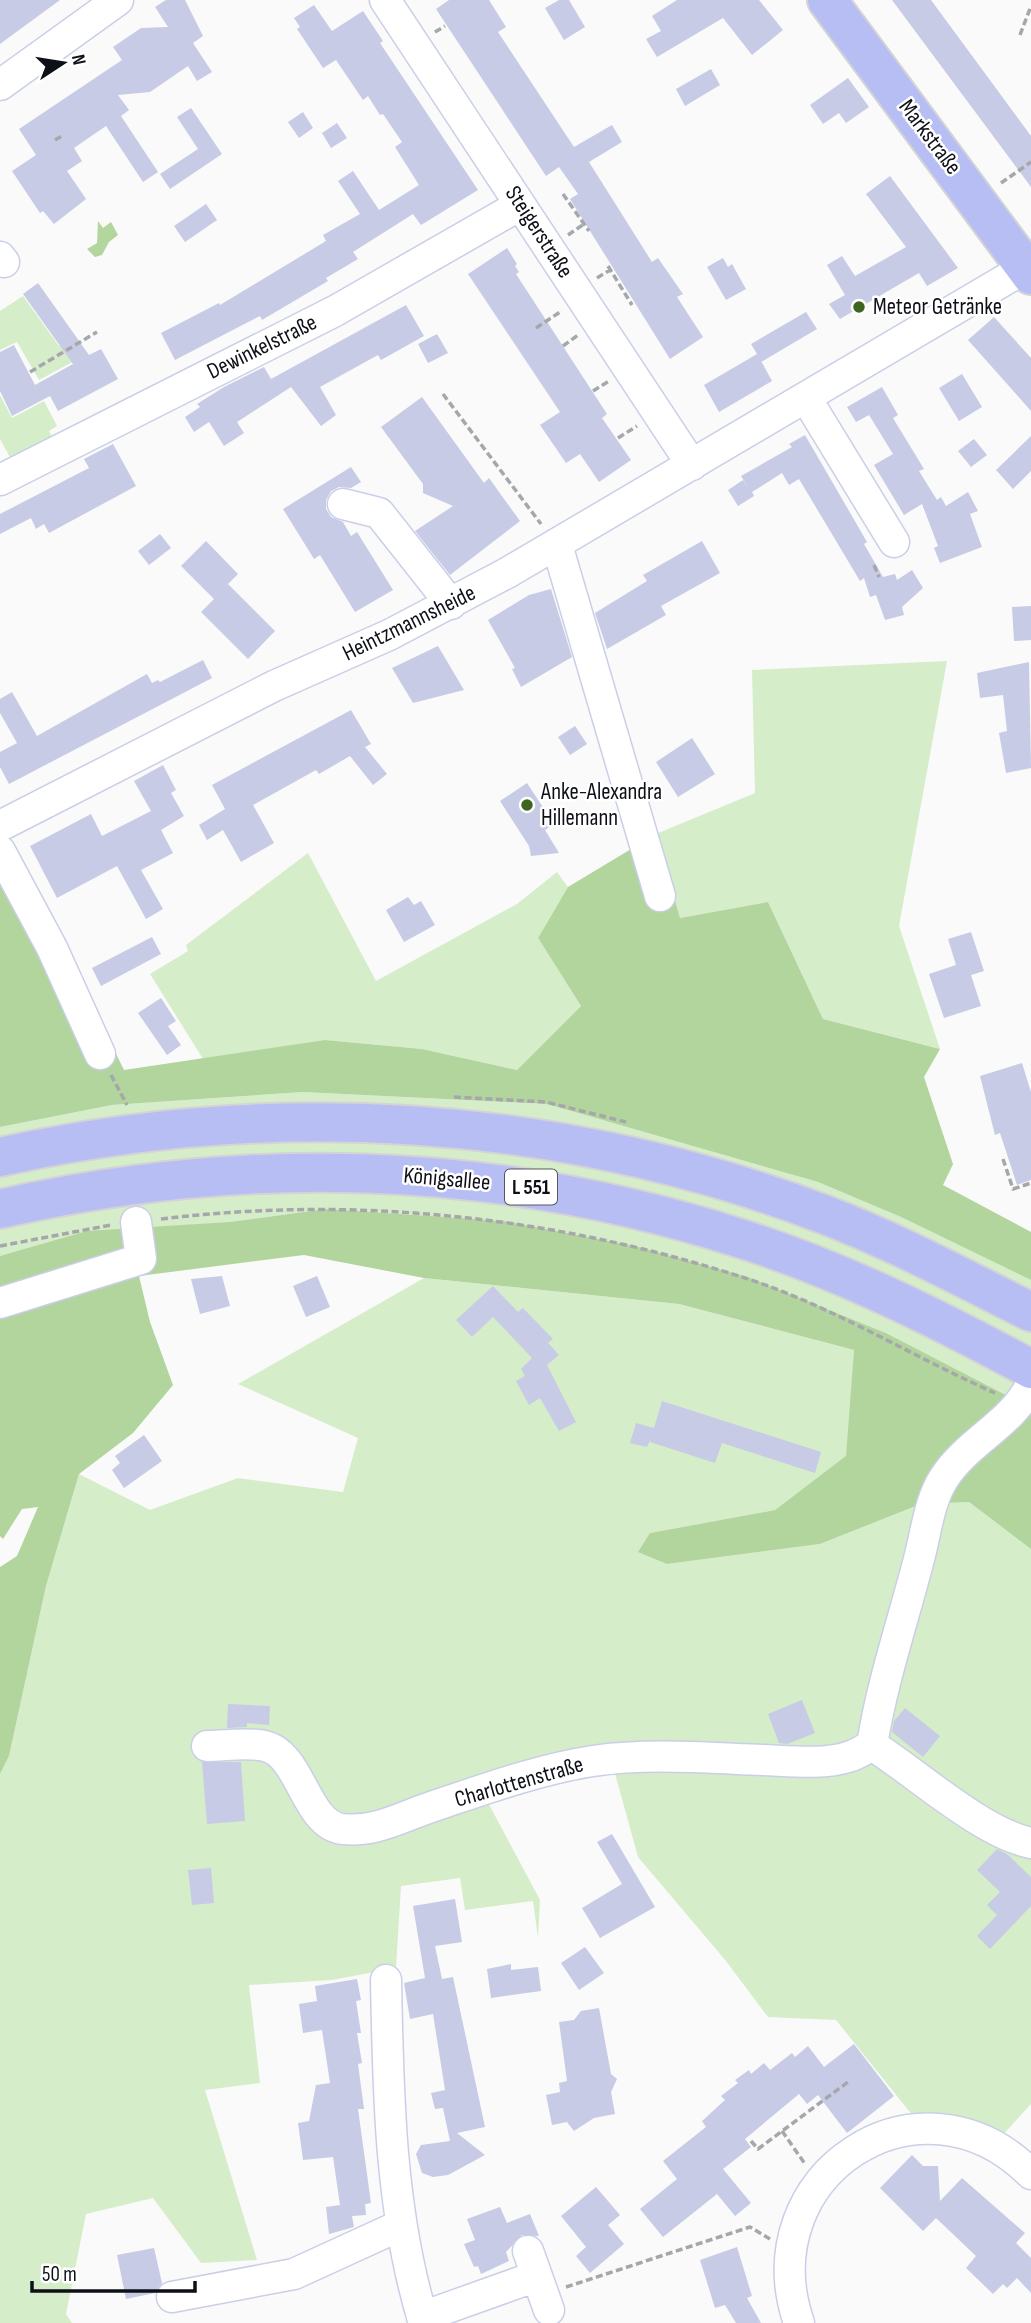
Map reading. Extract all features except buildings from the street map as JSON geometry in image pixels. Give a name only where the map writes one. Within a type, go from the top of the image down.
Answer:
[{"type":"main road","name":"Markstraße","points":[[827,0],[1028,271]]},
{"type":"main road","name":"L 551","points":[[0,1157],[128,1133],[260,1122],[356,1121],[543,1138],[717,1178],[824,1214],[935,1264],[1031,1312]]},
{"type":"main road","name":"Königsallee","points":[[0,1209],[130,1184],[219,1174],[307,1171],[419,1175],[531,1187],[676,1219],[755,1243],[894,1300],[1031,1369]]},
{"type":"street","points":[[0,86],[118,0]]},
{"type":"street","name":"Steigerstraße","points":[[385,0],[692,465]]},
{"type":"street","name":"Dewinkelstraße","points":[[0,480],[345,306],[520,205]]},
{"type":"street","name":"Heintzmannsheide","points":[[0,825],[274,686],[451,604],[1028,271]]},
{"type":"street","points":[[806,398],[894,542]]},
{"type":"street","points":[[343,504],[379,513],[451,604]]},
{"type":"street","points":[[556,545],[660,896]]},
{"type":"street","points":[[0,851],[52,948],[100,1054]]},
{"type":"street","points":[[0,1303],[141,1259],[136,1222]]},
{"type":"street","points":[[1026,1395],[944,1478],[932,1507],[900,1621],[880,1696],[872,1745],[968,1812],[1014,1839],[1031,1843]]},
{"type":"street","name":"Charlottenstraße","points":[[207,1746],[265,1746],[282,1754],[311,1804],[325,1818],[339,1829],[360,1829],[377,1828],[433,1806],[566,1766],[596,1761],[690,1757],[796,1761],[848,1758],[872,1745]]},
{"type":"street","points":[[386,1980],[388,2081],[401,2225],[423,2320],[540,2283]]},
{"type":"street","points":[[799,2323],[790,2288],[791,2250],[799,2219],[818,2181],[841,2159],[875,2139],[922,2129],[964,2135],[982,2141],[999,2149],[1031,2174]]},
{"type":"street","points":[[173,2297],[294,2274],[401,2225]]},
{"type":"path","points":[[1020,35],[1031,6]]},
{"type":"path","points":[[55,140],[62,136]]},
{"type":"path","points":[[999,184],[1031,162]]},
{"type":"path","points":[[563,194],[589,230]]},
{"type":"path","points":[[608,266],[632,305]]},
{"type":"path","points":[[30,372],[97,332]]},
{"type":"path","points":[[443,394],[556,545]]},
{"type":"path","points":[[874,565],[879,577]]},
{"type":"path","points":[[1003,1159],[1013,1189],[1031,1183]]},
{"type":"path","name":"Königsallee","points":[[0,1246],[136,1222],[229,1210],[323,1208],[499,1220],[619,1245],[747,1278],[1026,1395]]},
{"type":"path","points":[[751,2141],[758,2150],[848,2082]]},
{"type":"path","points":[[782,2131],[818,2181]]},
{"type":"path","points":[[540,2283],[750,2227],[791,2250]]},
{"type":"shaded area","points":[[98,221],[103,228],[111,222],[118,235],[109,242],[102,255],[95,257],[87,249],[97,243]]},
{"type":"shaded area","points":[[23,296],[59,346],[69,339],[80,358],[39,380],[17,342],[0,350],[0,311]]},
{"type":"shaded area","points":[[0,395],[12,418],[44,401],[57,426],[49,431],[52,437],[11,459],[0,439]]},
{"type":"shaded area","points":[[947,661],[899,926],[940,1049],[823,1019],[768,902],[680,918],[656,834],[755,793],[752,670]]},
{"type":"shaded area","points":[[656,834],[680,918],[768,902],[823,1019],[940,1049],[924,1077],[953,1164],[943,1185],[1031,1232],[1031,1280],[901,1217],[818,1182],[547,1104],[303,1092],[112,1105],[0,1127],[0,844],[94,1009],[124,1070],[325,1040],[422,1049],[517,1070],[581,1006],[538,938],[568,887]]},
{"type":"shaded area","points":[[308,853],[376,981],[517,904],[557,872],[568,887],[538,938],[581,1006],[517,1070],[422,1049],[325,1040],[203,1059],[150,974],[188,951],[186,945]]},
{"type":"shaded area","points":[[303,1092],[547,1104],[818,1182],[901,1217],[1031,1280],[1031,1408],[886,1333],[748,1277],[635,1246],[504,1221],[326,1209],[229,1222],[147,1228],[0,1256],[0,1127],[112,1105]]},
{"type":"shaded area","points":[[326,1209],[504,1221],[635,1246],[748,1277],[886,1333],[1031,1408],[1031,1549],[969,1502],[921,1504],[820,1544],[667,1564],[638,1552],[650,1533],[775,1510],[846,1456],[854,1350],[679,1304],[424,1278],[304,1255],[139,1276],[150,1322],[173,1385],[133,1433],[79,1474],[46,1586],[9,1756],[0,1774],[0,1567],[17,1556],[38,1507],[22,1509],[3,1539],[0,1536],[0,1256],[87,1231],[229,1222]]},
{"type":"shaded area","points":[[424,1278],[679,1304],[854,1350],[847,1456],[775,1510],[650,1533],[667,1564],[820,1544],[921,1504],[969,1502],[1031,1549],[1031,2104],[1001,2137],[936,2116],[913,2116],[836,2020],[768,2017],[726,1961],[638,1857],[614,1770],[485,1797],[540,1900],[538,1938],[533,1901],[465,1910],[460,1878],[401,1886],[396,1968],[332,1980],[249,1985],[260,2083],[205,2090],[257,2260],[201,2263],[153,2198],[86,2214],[66,2314],[72,2323],[0,2323],[0,1774],[9,1756],[46,1586],[79,1474],[150,1510],[238,1478],[343,1492],[358,1438],[238,1384]]},
{"type":"place","name":"Meteor Getränke","points":[[859,307]]},
{"type":"place","name":"Anke-Alexandra Hillemann","points":[[527,805]]}]
